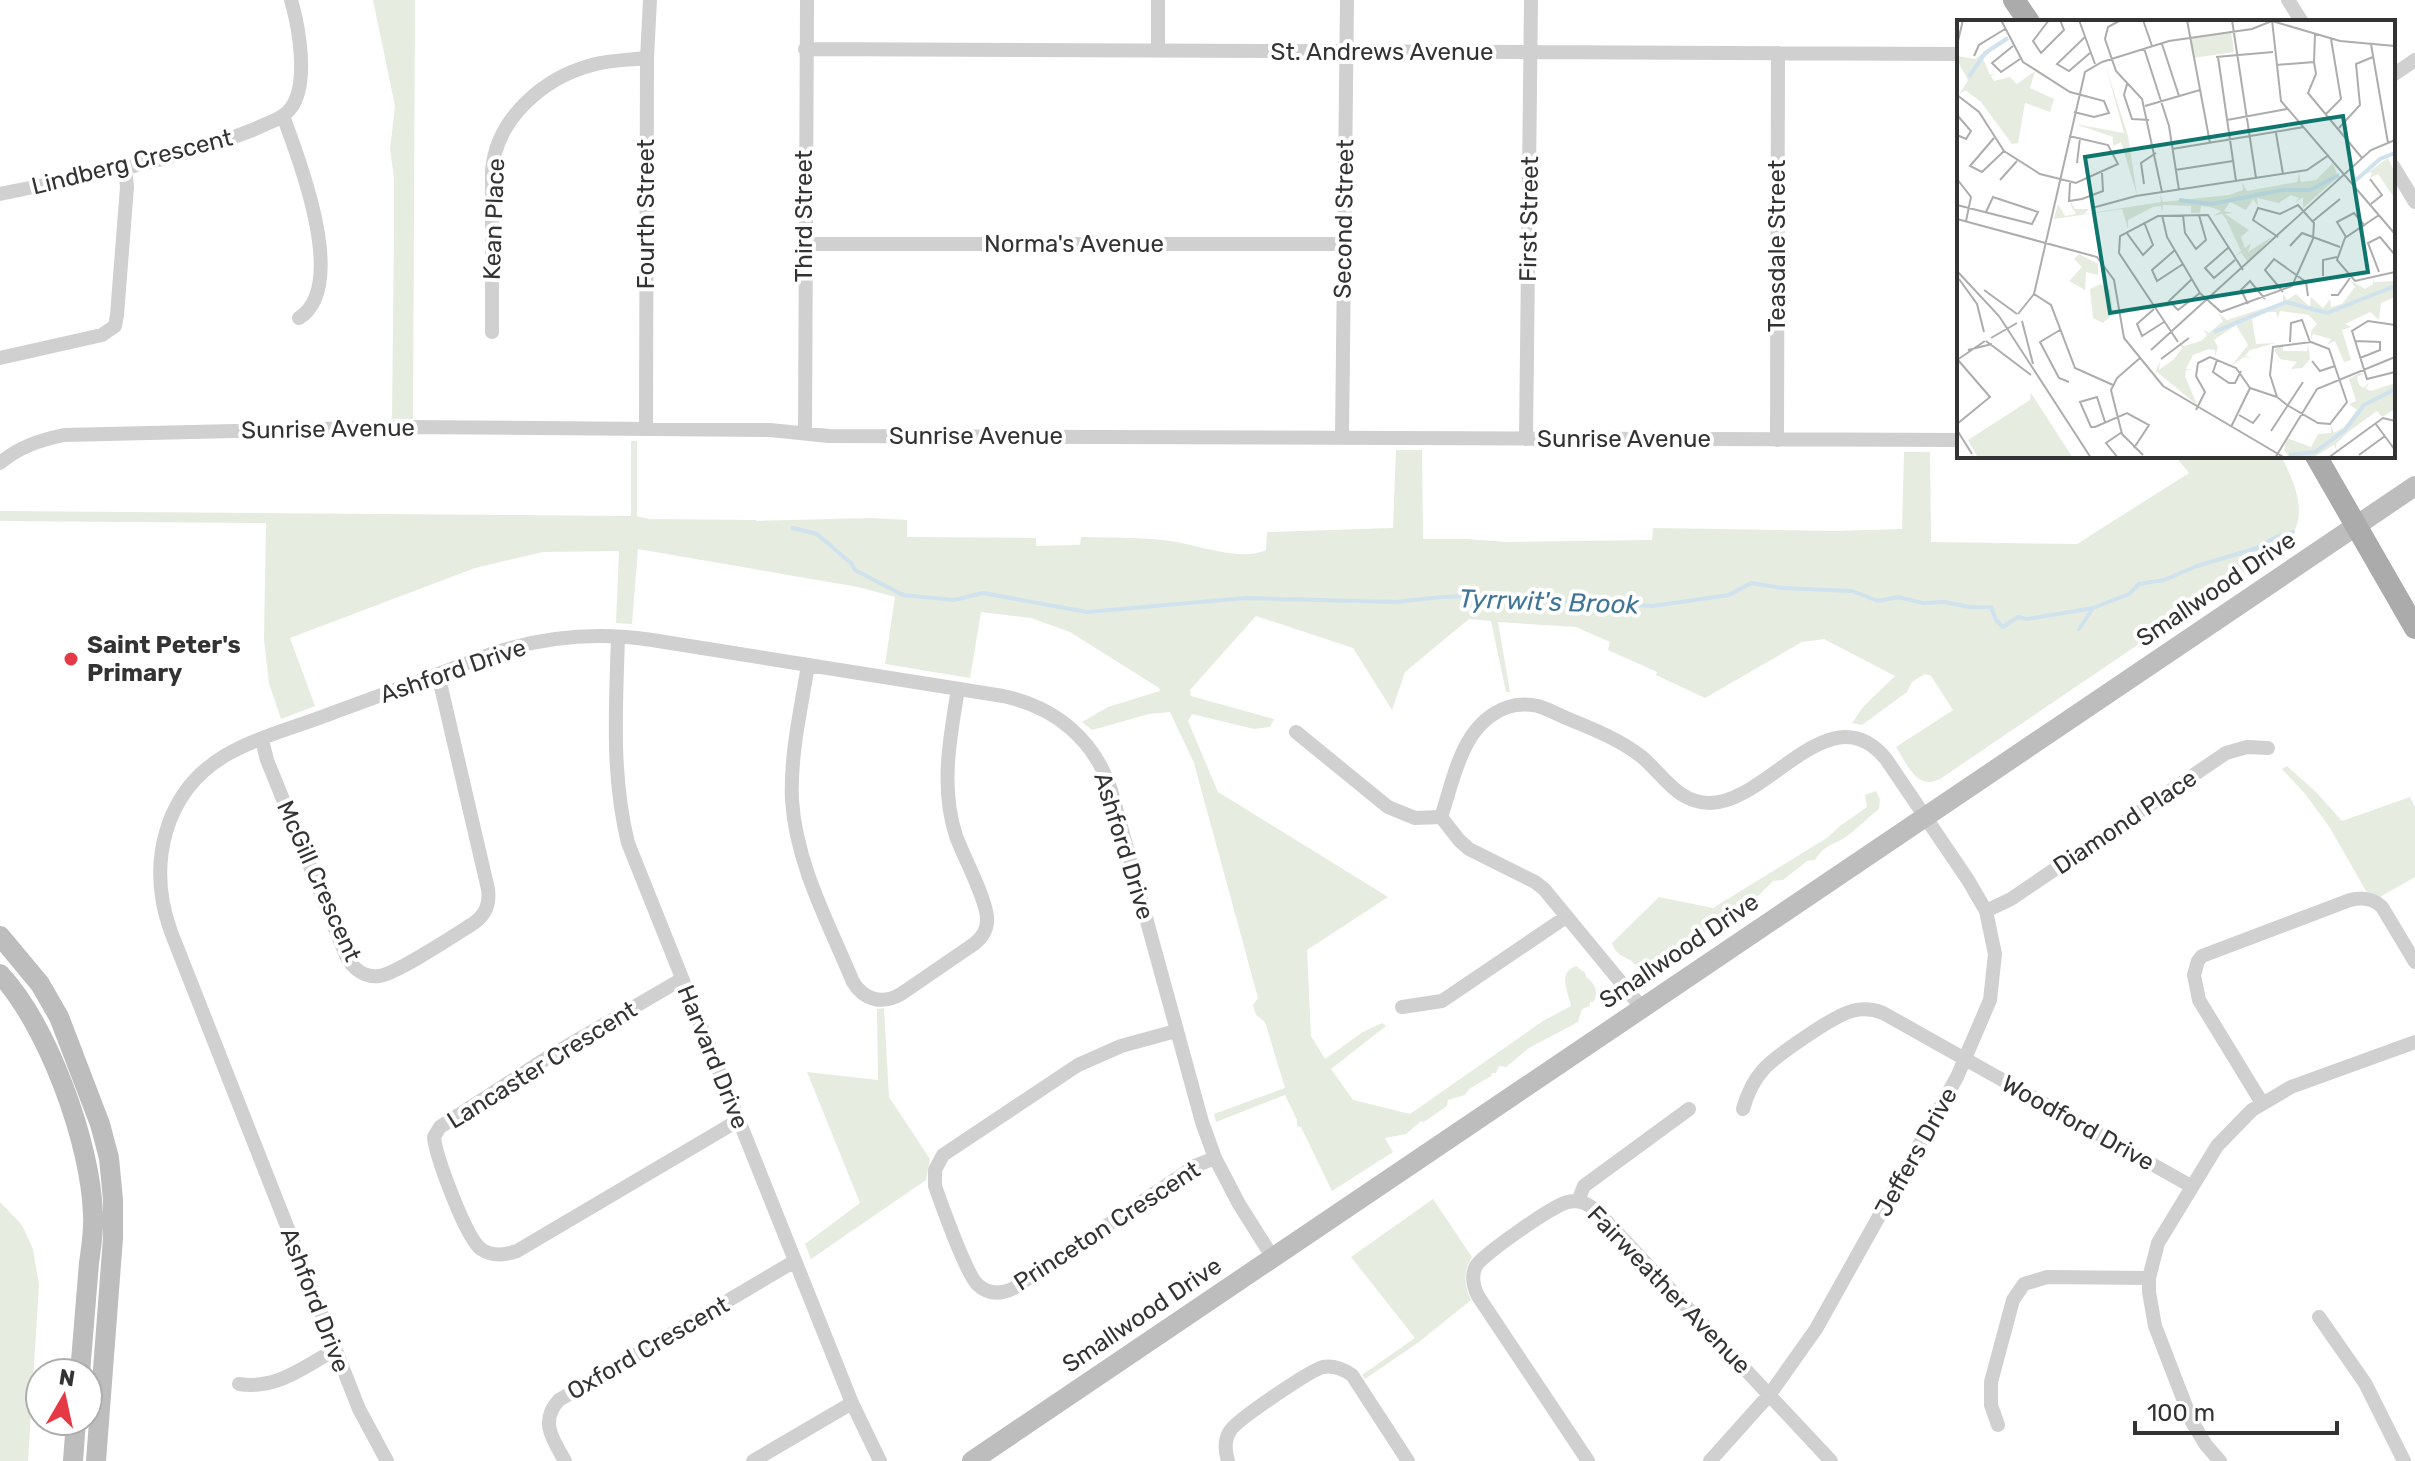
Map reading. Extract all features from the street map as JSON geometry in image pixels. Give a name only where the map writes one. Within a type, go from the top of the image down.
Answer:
[{"type":"main road","points":[[2014,0],[2028,20]]},
{"type":"main road","points":[[2317,458],[2415,628]]},
{"type":"street","points":[[291,0],[299,40],[299,81],[294,103],[283,116],[312,198],[320,276],[310,309],[299,318]]},
{"type":"street","name":"Fourth Street","points":[[646,429],[647,58],[650,0]]},
{"type":"street","name":"Third Street","points":[[805,433],[807,0]]},
{"type":"street","points":[[1158,0],[1158,50]]},
{"type":"street","name":"Second Street","points":[[1342,438],[1347,0]]},
{"type":"street","name":"First Street","points":[[1526,439],[1531,0]]},
{"type":"street","points":[[2288,0],[2301,20]]},
{"type":"street","name":"St. Andrews Avenue","points":[[805,49],[1957,54]]},
{"type":"street","name":"Teasdale Street","points":[[1777,440],[1778,53]]},
{"type":"street","name":"Kean Place","points":[[492,332],[492,171],[501,135],[529,100],[559,79],[595,64],[647,58]]},
{"type":"street","points":[[2395,74],[2415,60]]},
{"type":"street","name":"Lindberg Crescent","points":[[0,194],[125,168],[205,147],[283,116]]},
{"type":"street","points":[[0,358],[102,335],[115,326],[127,187],[125,168]]},
{"type":"street","points":[[2395,169],[2415,202]]},
{"type":"street","name":"Norma's Avenue","points":[[804,244],[1344,244]]},
{"type":"street","name":"Sunrise Avenue","points":[[0,463],[35,442],[64,435],[403,427],[770,430],[844,436],[1957,440]]},
{"type":"street","name":"Smallwood Drive","points":[[972,1461],[2415,486]]},
{"type":"street","name":"Ashford Drive","points":[[387,1461],[359,1409],[171,932],[161,897],[161,849],[167,825],[183,795],[214,763],[234,751],[502,651],[540,642],[577,637],[641,638],[1015,698],[1047,711],[1077,734],[1099,763],[1111,790],[1176,1031],[1215,1158],[1273,1258]]},
{"type":"street","name":"Harvard Drive","points":[[618,637],[615,754],[624,824],[634,861],[852,1403],[880,1461]]},
{"type":"street","points":[[808,665],[792,773],[792,801],[798,838],[807,870],[853,982],[865,996],[880,1001],[901,994],[978,941],[986,926],[987,913],[956,835],[948,794],[948,755],[958,689]]},
{"type":"street","name":"McGill Crescent","points":[[262,740],[267,760],[350,963],[366,974],[385,975],[474,923],[483,915],[488,903],[488,889],[438,674]]},
{"type":"street","name":"Jeffers Drive","points":[[1441,817],[1460,756],[1482,722],[1502,709],[1538,706],[1619,741],[1644,759],[1677,794],[1698,803],[1718,803],[1738,797],[1825,741],[1839,738],[1862,741],[1881,753],[1986,911],[1994,943],[1995,965],[1990,1000],[1965,1060],[1800,1355],[1710,1461]]},
{"type":"street","points":[[1296,732],[1395,810],[1415,818],[1441,817],[1469,849],[1544,889],[1642,1008]]},
{"type":"street","name":"Diamond Place","points":[[1986,911],[2011,899],[2226,753],[2247,747],[2268,748]]},
{"type":"street","points":[[2262,1103],[2199,1000],[2194,975],[2202,956],[2362,898],[2382,907],[2415,962]]},
{"type":"street","points":[[1402,1007],[1442,1001],[1566,917]]},
{"type":"street","points":[[0,936],[40,984],[59,1017],[100,1124],[109,1158],[113,1238],[96,1461]]},
{"type":"street","points":[[0,974],[15,990],[54,1059],[86,1166],[93,1215],[81,1357]]},
{"type":"street","name":"Lancaster Crescent","points":[[682,979],[550,1056],[440,1127],[434,1137],[438,1157],[470,1236],[484,1251],[504,1255],[517,1251],[739,1120]]},
{"type":"street","name":"Woodford Drive","points":[[1743,1109],[1750,1089],[1769,1065],[1841,1014],[1870,1010],[1883,1013],[2191,1186]]},
{"type":"street","name":"Princeton Crescent","points":[[1176,1031],[1109,1050],[1069,1070],[943,1155],[935,1170],[935,1186],[973,1280],[989,1291],[1002,1293],[1014,1288],[1195,1166],[1215,1158]]},
{"type":"street","points":[[2220,1461],[2198,1434],[2187,1412],[2155,1326],[2149,1278],[2158,1243],[2191,1186],[2225,1136],[2243,1117],[2291,1087],[2415,1042]]},
{"type":"street","points":[[1578,1201],[1584,1186],[1689,1109]]},
{"type":"street","name":"Fairweather Avenue","points":[[1588,1461],[1478,1296],[1473,1281],[1476,1267],[1486,1254],[1557,1206],[1578,1201],[1597,1211],[1831,1461]]},
{"type":"street","name":"Oxford Crescent","points":[[565,1461],[548,1426],[550,1414],[559,1400],[795,1261]]},
{"type":"street","points":[[1998,1425],[1991,1405],[1991,1382],[2013,1300],[2024,1284],[2047,1277],[2149,1278]]},
{"type":"street","points":[[2319,1317],[2365,1383],[2404,1461]]},
{"type":"street","points":[[239,1384],[264,1386],[281,1380],[335,1350]]},
{"type":"street","points":[[1228,1461],[1226,1439],[1237,1423],[1314,1371],[1332,1366],[1352,1375],[1408,1461]]},
{"type":"street","points":[[753,1461],[852,1403]]},
{"type":"street","points":[[73,1461],[75,1437]]},
{"type":"shaded area","points":[[373,0],[415,0],[413,419],[392,419],[394,178],[390,149],[395,106]]},
{"type":"shaded area","points":[[631,441],[637,441],[637,516],[649,519],[757,521],[907,520],[907,537],[1036,538],[1036,546],[1080,545],[1081,537],[1132,538],[1243,554],[1266,550],[1267,532],[1393,528],[1396,450],[1422,450],[1423,539],[1507,542],[1652,540],[1653,528],[1902,529],[1904,452],[1930,452],[1931,542],[2077,544],[2189,473],[2177,458],[2282,458],[2296,491],[2299,514],[2297,526],[2282,547],[1932,782],[1919,779],[1896,747],[1953,710],[1931,676],[1925,674],[1912,682],[1907,692],[1862,725],[1852,723],[1863,707],[1895,676],[1824,639],[1802,642],[1705,698],[1608,650],[1610,642],[1576,627],[1498,622],[1510,692],[1506,692],[1491,621],[1469,619],[1405,672],[1392,710],[1353,648],[1256,616],[1190,690],[1191,696],[1274,719],[1270,727],[1254,729],[1192,714],[1188,721],[1218,792],[1388,897],[1307,950],[1311,1036],[1325,1059],[1363,1032],[1382,1023],[1386,1026],[1331,1069],[1353,1100],[1410,1114],[1543,1021],[1571,1006],[1565,983],[1570,969],[1576,966],[1585,973],[1596,991],[1595,999],[1590,1006],[1582,1009],[1578,1022],[1529,1048],[1506,1067],[1499,1066],[1496,1073],[1469,1089],[1465,1095],[1448,1100],[1447,1106],[1406,1134],[1385,1138],[1393,1152],[1332,1191],[1301,1127],[1297,1126],[1285,1095],[1216,1122],[1214,1114],[1285,1088],[1265,1022],[1256,1015],[1253,1005],[1258,998],[1194,763],[1170,712],[1149,714],[1092,730],[1082,722],[1108,707],[1160,691],[1070,632],[1031,618],[981,612],[970,678],[885,664],[895,597],[858,587],[638,549],[632,624],[616,623],[619,551],[543,552],[475,568],[290,638],[315,706],[281,719],[269,683],[264,640],[266,523],[0,521],[0,511],[631,516]]},
{"type":"shaded area","points":[[2287,766],[2342,821],[2410,797],[2415,807],[2415,877],[2380,897],[2366,891],[2330,828],[2282,769]]},
{"type":"shaded area","points":[[1876,791],[1880,799],[1879,809],[1851,833],[1826,847],[1815,860],[1807,861],[1783,880],[1773,881],[1760,894],[1734,910],[1735,917],[1727,920],[1728,914],[1724,916],[1717,926],[1705,931],[1705,936],[1691,946],[1687,944],[1679,948],[1668,961],[1658,964],[1654,970],[1644,973],[1615,950],[1612,943],[1659,897],[1713,908],[1827,838],[1867,807],[1865,795]]},
{"type":"shaded area","points":[[884,1008],[889,1097],[930,1159],[926,1180],[811,1259],[805,1244],[860,1203],[807,1072],[878,1080],[877,1009]]},
{"type":"shaded area","points":[[1433,1199],[1472,1257],[1466,1278],[1471,1300],[1419,1342],[1365,1379],[1362,1375],[1415,1338],[1351,1257]]},
{"type":"shaded area","points":[[0,1202],[22,1225],[33,1249],[39,1285],[34,1357],[24,1357],[24,1437],[30,1437],[28,1461],[0,1461]]},
{"type":"waterway","name":"Tyrrwit's Brook","points":[[793,528],[817,534],[855,570],[903,595],[954,600],[983,593],[1087,612],[1246,598],[1396,602],[1472,596],[1653,606],[1729,595],[1751,583],[1782,588],[1852,591],[1878,601],[1898,597],[1923,603],[1991,607],[1996,620],[2003,627],[2018,617],[2027,619],[2093,608],[2129,594],[2139,584],[2164,580],[2197,566],[2257,548],[2293,532]]},
{"type":"waterway","points":[[2079,629],[2093,608]]},
{"type":"place","name":"Saint Peter's Primary","points":[[71,659]]}]
